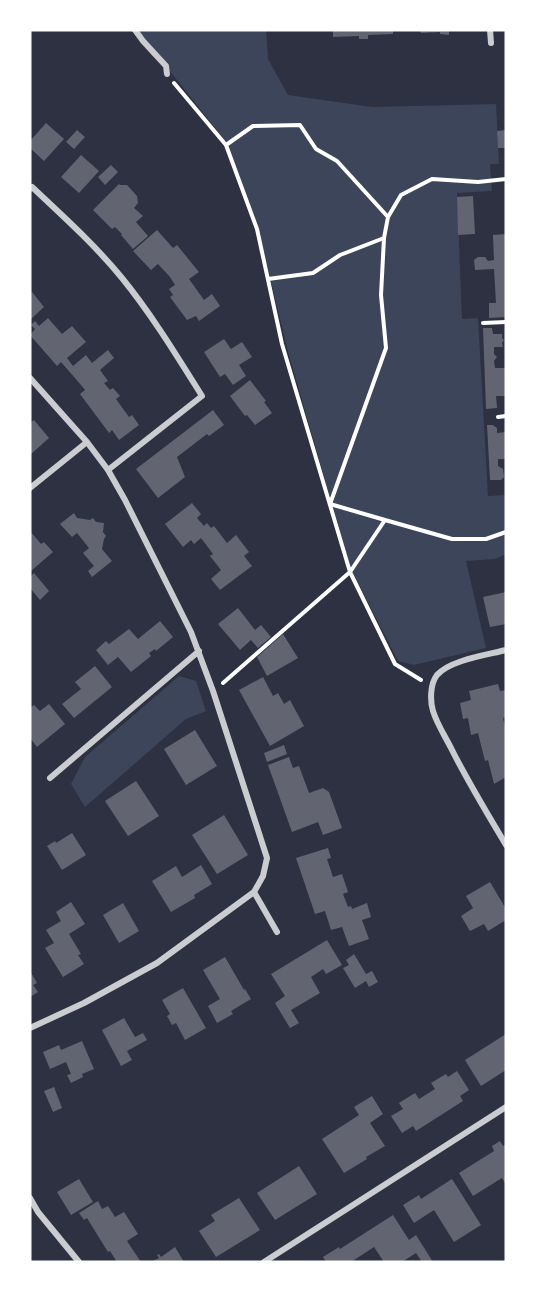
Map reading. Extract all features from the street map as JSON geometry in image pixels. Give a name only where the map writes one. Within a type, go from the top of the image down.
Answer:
[{"type":"street","points":[[135,30],[166,66],[167,74]]},
{"type":"street","points":[[490,30],[491,43]]},
{"type":"street","points":[[31,188],[78,230],[122,277],[162,331],[202,396],[108,470]]},
{"type":"street","points":[[30,378],[87,442],[108,470],[181,611],[199,651],[213,691],[267,858],[263,876],[254,892],[157,963],[84,1003],[30,1028]]},
{"type":"street","points":[[30,488],[87,442]]},
{"type":"street","points":[[506,650],[465,660],[447,668],[437,675],[431,687],[433,710],[471,787],[506,845]]},
{"type":"street","points":[[50,778],[199,651]]},
{"type":"street","points":[[254,892],[277,932]]},
{"type":"street","points":[[264,1262],[506,1107]]},
{"type":"street","points":[[30,1198],[38,1212],[79,1262]]},
{"type":"path","points":[[167,74],[226,145],[257,229],[282,344],[350,572],[395,664],[431,687]]},
{"type":"path","points":[[226,145],[253,126],[300,125],[316,149],[337,161],[388,217]]},
{"type":"path","points":[[330,504],[386,348],[381,295],[384,238],[388,217],[401,195],[432,179],[478,182],[506,179]]},
{"type":"path","points":[[268,279],[313,273],[340,255],[384,238]]},
{"type":"path","points":[[483,323],[506,322]]},
{"type":"path","points":[[498,417],[506,416]]},
{"type":"path","points":[[330,504],[452,539],[486,539],[506,532]]},
{"type":"path","points":[[213,691],[350,572],[385,520]]},
{"type":"shaded area","points":[[137,30],[266,30],[268,59],[288,95],[372,107],[496,104],[499,164],[490,164],[492,191],[457,193],[462,319],[478,318],[488,496],[506,495],[506,554],[495,559],[466,561],[486,648],[414,665],[398,661],[351,569],[288,352],[257,223],[228,144]]},
{"type":"shaded area","points":[[179,676],[196,681],[206,711],[186,719],[85,807],[71,784],[85,757]]},
{"type":"building","points":[[333,30],[393,30],[393,34],[368,35],[368,39],[359,39],[359,36],[333,37]]},
{"type":"building","points":[[420,30],[449,30],[449,35],[440,34],[440,32],[421,33]]},
{"type":"building","points":[[46,123],[64,139],[44,161],[30,148],[30,141]]},
{"type":"building","points":[[77,130],[85,137],[74,149],[66,142]]},
{"type":"building","points":[[506,130],[506,148],[498,148],[497,131]]},
{"type":"building","points":[[81,155],[99,171],[79,193],[61,177]]},
{"type":"building","points":[[111,165],[118,172],[105,185],[98,177]]},
{"type":"building","points":[[119,184],[127,185],[137,196],[138,203],[134,208],[143,216],[136,222],[148,236],[133,249],[115,227],[112,229],[93,210]]},
{"type":"building","points":[[473,196],[475,234],[458,235],[457,197]]},
{"type":"building","points":[[157,230],[173,248],[177,245],[199,272],[189,279],[204,300],[212,294],[220,306],[199,321],[196,316],[187,320],[170,297],[173,295],[169,289],[175,285],[158,264],[151,270],[133,251]]},
{"type":"building","points":[[506,234],[506,317],[489,318],[489,303],[496,303],[494,269],[475,270],[474,260],[478,257],[485,257],[488,261],[494,260],[493,235]]},
{"type":"building","points":[[32,292],[44,307],[30,320],[30,294]]},
{"type":"building","points":[[48,318],[62,334],[72,326],[86,342],[67,358],[73,366],[86,355],[92,363],[108,350],[114,358],[100,370],[108,381],[104,383],[120,396],[116,399],[129,417],[132,415],[139,425],[119,440],[112,430],[109,433],[80,394],[85,390],[81,385],[61,362],[57,366],[30,335],[35,329],[31,325],[35,321],[39,326]]},
{"type":"building","points":[[483,328],[492,328],[493,334],[502,334],[504,340],[503,347],[494,347],[494,354],[497,357],[494,361],[495,368],[506,368],[506,396],[496,396],[497,408],[486,409]]},
{"type":"building","points":[[224,339],[231,349],[242,342],[252,357],[239,365],[246,376],[233,385],[225,374],[220,377],[204,352]]},
{"type":"building","points":[[250,380],[272,413],[255,425],[230,396]]},
{"type":"building","points":[[213,410],[224,425],[209,436],[207,434],[177,457],[185,477],[158,498],[136,469]]},
{"type":"building","points":[[34,420],[49,438],[30,455],[30,423]]},
{"type":"building","points":[[487,425],[497,428],[497,433],[506,432],[506,459],[498,459],[498,466],[503,469],[504,477],[501,480],[490,480]]},
{"type":"building","points":[[192,503],[201,514],[197,518],[204,526],[207,523],[211,528],[214,526],[227,543],[236,535],[249,552],[244,556],[252,566],[220,590],[211,579],[221,570],[210,556],[213,554],[201,538],[194,544],[191,540],[183,547],[165,524]]},
{"type":"building","points":[[74,513],[77,518],[90,520],[93,518],[96,522],[104,523],[103,532],[106,536],[102,549],[112,561],[92,577],[88,571],[94,566],[83,553],[89,548],[77,533],[72,537],[60,524]]},
{"type":"building","points":[[30,531],[41,544],[44,542],[53,552],[31,571],[30,570]]},
{"type":"building","points":[[34,573],[49,591],[40,600],[30,588],[30,577]]},
{"type":"building","points":[[506,592],[506,624],[490,627],[483,597]]},
{"type":"building","points":[[238,608],[255,630],[261,625],[271,637],[258,648],[251,640],[240,650],[218,624]]},
{"type":"building","points":[[160,621],[173,637],[156,651],[155,649],[149,653],[151,656],[131,672],[118,657],[108,665],[96,650],[106,641],[109,644],[129,629],[138,639]]},
{"type":"building","points":[[283,634],[298,658],[267,676],[257,657]]},
{"type":"building","points":[[95,666],[112,687],[74,718],[62,704],[81,689],[75,682]]},
{"type":"building","points":[[263,677],[273,696],[278,693],[284,704],[290,700],[304,726],[270,746],[239,690]]},
{"type":"building","points":[[498,684],[500,691],[506,690],[506,717],[503,718],[506,731],[506,777],[494,784],[478,733],[471,735],[468,718],[463,719],[460,703],[471,700],[469,691]]},
{"type":"building","points":[[49,704],[65,724],[37,747],[30,738],[30,708],[34,705],[40,711]]},
{"type":"building","points":[[195,730],[217,766],[186,785],[164,749]]},
{"type":"building","points":[[284,745],[287,754],[267,762],[264,753]]},
{"type":"building","points":[[289,757],[293,768],[299,766],[309,793],[323,788],[329,792],[342,828],[323,835],[318,822],[292,832],[268,765]]},
{"type":"building","points":[[136,781],[159,816],[128,836],[105,801]]},
{"type":"building","points":[[224,815],[248,855],[217,874],[192,835]]},
{"type":"building","points":[[72,833],[86,855],[62,870],[47,846]]},
{"type":"building","points":[[328,848],[331,858],[327,859],[333,877],[342,874],[348,892],[343,894],[348,907],[351,906],[352,909],[367,903],[371,917],[362,920],[369,939],[349,946],[342,927],[331,930],[325,911],[315,914],[296,858]]},
{"type":"building","points":[[201,865],[212,884],[194,895],[195,898],[171,912],[152,881],[176,866],[182,877]]},
{"type":"building","points":[[490,882],[506,909],[506,920],[488,931],[484,924],[470,931],[461,916],[473,908],[466,896]]},
{"type":"building","points":[[71,902],[85,924],[69,934],[84,964],[63,977],[45,948],[54,943],[46,930],[61,921],[56,912]]},
{"type":"building","points":[[123,903],[139,931],[119,943],[103,915]]},
{"type":"building","points":[[327,940],[342,965],[326,974],[323,969],[311,977],[320,993],[291,1010],[299,1023],[290,1028],[275,1003],[285,996],[271,974]]},
{"type":"building","points":[[354,954],[366,974],[372,971],[378,982],[369,987],[366,981],[355,988],[343,968],[349,965],[346,960]]},
{"type":"building","points":[[225,957],[251,999],[231,1011],[233,1014],[217,1023],[208,1006],[220,999],[203,970]]},
{"type":"building","points":[[30,971],[37,983],[33,985],[38,992],[30,997]]},
{"type":"building","points":[[183,988],[206,1028],[185,1040],[176,1023],[172,1025],[167,1016],[170,1014],[162,1000]]},
{"type":"building","points":[[124,1018],[135,1037],[143,1033],[147,1040],[127,1051],[132,1060],[121,1066],[102,1030]]},
{"type":"building","points":[[506,1034],[506,1070],[481,1086],[465,1060]]},
{"type":"building","points":[[82,1041],[94,1069],[82,1074],[83,1077],[71,1083],[67,1075],[71,1074],[66,1062],[50,1069],[43,1052],[59,1045],[61,1050]]},
{"type":"building","points":[[457,1071],[469,1090],[460,1096],[463,1101],[416,1131],[413,1126],[402,1133],[391,1116],[403,1109],[399,1103],[415,1093],[419,1099],[435,1089],[431,1083],[446,1074],[448,1077]]},
{"type":"building","points":[[54,1087],[62,1108],[53,1112],[44,1091]]},
{"type":"building","points":[[372,1096],[383,1114],[370,1123],[385,1146],[344,1173],[322,1139],[359,1115],[354,1107]]},
{"type":"building","points":[[500,1141],[503,1146],[506,1144],[506,1185],[502,1178],[473,1196],[459,1173],[494,1151],[492,1146]]},
{"type":"building","points":[[299,1166],[317,1194],[275,1220],[257,1193]]},
{"type":"building","points":[[79,1179],[93,1202],[71,1215],[57,1192]]},
{"type":"building","points":[[452,1179],[481,1225],[454,1242],[434,1210],[414,1223],[403,1205],[419,1195],[421,1199]]},
{"type":"building","points":[[239,1198],[260,1230],[216,1257],[199,1231],[215,1221],[211,1215]]},
{"type":"building","points":[[98,1201],[102,1209],[108,1206],[115,1217],[124,1212],[138,1234],[127,1241],[141,1262],[117,1262],[110,1251],[108,1252],[87,1218],[84,1220],[79,1213]]},
{"type":"building","points":[[393,1215],[409,1240],[416,1235],[433,1262],[422,1262],[416,1253],[402,1262],[384,1262],[374,1247],[351,1262],[326,1262],[323,1257],[339,1247],[340,1249]]},
{"type":"building","points":[[175,1247],[184,1262],[151,1262],[159,1258],[157,1255],[161,1257]]}]
